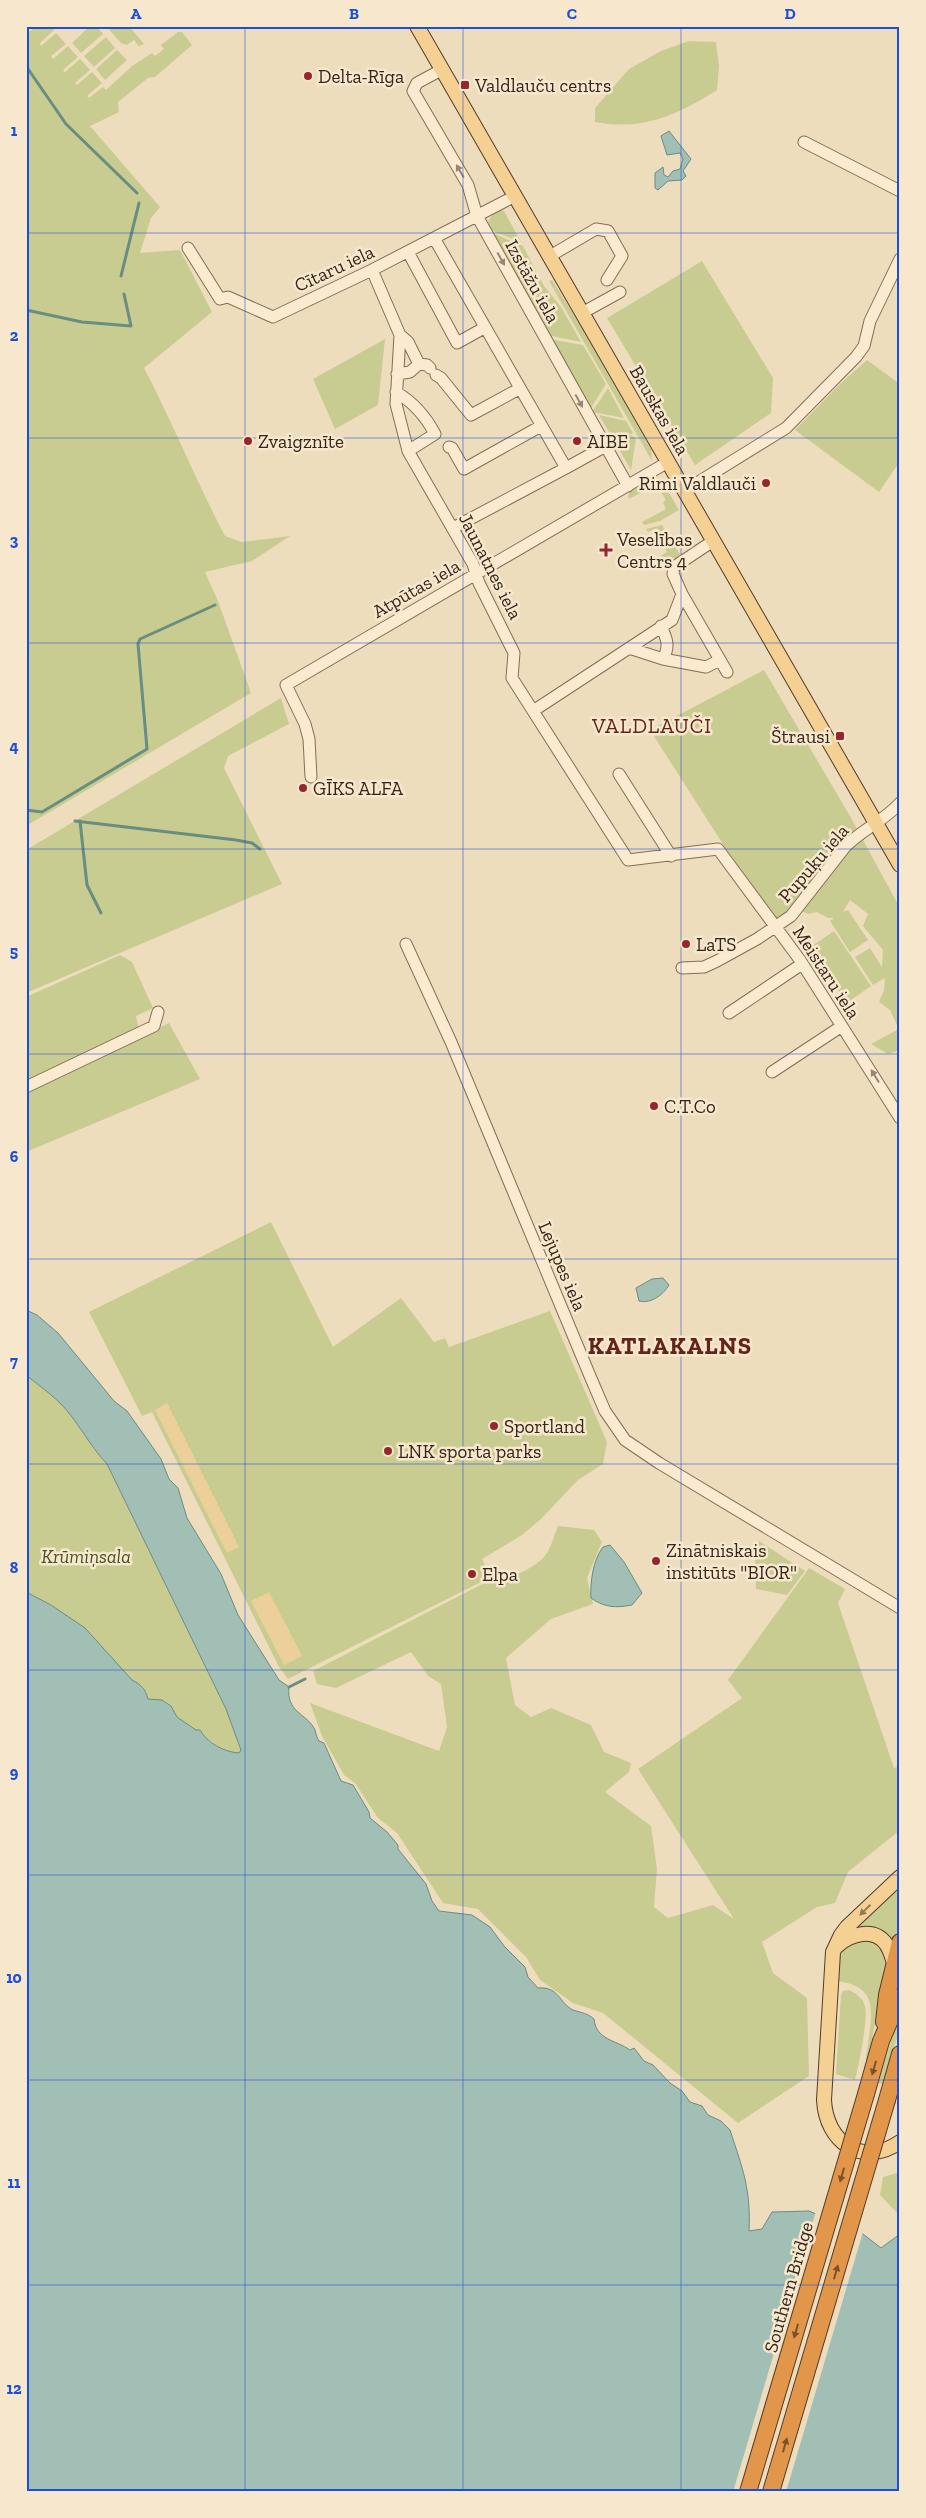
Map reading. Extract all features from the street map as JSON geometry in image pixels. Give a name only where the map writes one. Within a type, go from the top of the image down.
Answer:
[{"type":"highway","points":[[882,2041],[894,1963],[900,1942]]},
{"type":"highway","points":[[882,2041],[900,1997]]},
{"type":"highway","name":"Southern Bridge","points":[[748,2492],[882,2041]]},
{"type":"highway","points":[[771,2492],[899,2062]]},
{"type":"main road","name":"Bauskas iela","points":[[418,26],[900,866]]},
{"type":"main road","points":[[900,1877],[847,1927],[840,1935],[835,1948],[832,1963],[824,2100],[827,2120],[840,2140],[858,2151],[882,2151],[900,2142]]},
{"type":"main road","points":[[835,1948],[845,1938],[852,1936],[864,1934],[878,1937],[887,1945],[894,1963]]},
{"type":"street","name":"Izstāžu iela","points":[[442,69],[417,84],[413,91],[468,185],[477,216],[604,447],[628,486]]},
{"type":"street","points":[[804,142],[900,191]]},
{"type":"street","name":"Cītaru iela","points":[[188,248],[220,299],[228,297],[273,317],[408,252],[515,196]]},
{"type":"street","points":[[550,256],[596,229],[608,231],[622,256],[607,280]]},
{"type":"street","points":[[434,238],[566,468]]},
{"type":"street","points":[[408,252],[457,343],[484,328]]},
{"type":"street","points":[[684,491],[786,428],[856,357],[864,346],[870,321],[900,259]]},
{"type":"street","name":"Jaunatnes iela","points":[[372,270],[400,335],[396,392],[399,418],[408,451],[477,573],[479,583],[514,653],[512,678],[628,860],[671,856]]},
{"type":"street","points":[[582,313],[620,292]]},
{"type":"street","points":[[400,335],[408,342],[419,364],[441,378],[471,415],[519,389]]},
{"type":"street","points":[[397,374],[410,372],[419,364]]},
{"type":"street","points":[[396,392],[405,397],[420,412],[443,441],[452,448],[464,469],[541,426]]},
{"type":"street","points":[[408,451],[443,441]]},
{"type":"street","points":[[453,528],[604,447]]},
{"type":"street","name":"Atpūtas iela","points":[[312,777],[309,739],[305,724],[286,685],[668,462]]},
{"type":"street","points":[[713,542],[674,567],[673,574],[682,594],[727,672]]},
{"type":"street","points":[[533,711],[672,620],[682,594]]},
{"type":"street","points":[[661,626],[668,641],[667,652],[663,659]]},
{"type":"street","points":[[629,648],[663,659],[706,667],[720,660]]},
{"type":"street","points":[[619,774],[671,856]]},
{"type":"street","name":"Pupuķu iela","points":[[682,968],[704,967],[757,940],[791,916],[854,837],[900,803]]},
{"type":"street","name":"Meistaru iela","points":[[671,856],[718,849],[777,926],[900,1118]]},
{"type":"street","name":"Lejupes iela","points":[[406,944],[451,1042],[594,1385],[606,1411],[621,1435],[666,1468],[900,1608]]},
{"type":"street","points":[[729,1013],[802,964]]},
{"type":"street","points":[[26,1087],[149,1029],[158,1020],[158,1012]]},
{"type":"street","points":[[772,1072],[842,1026]]},
{"type":"green space","points":[[26,26],[32,26],[28,30],[29,32],[36,26],[50,26],[54,30],[40,43],[41,46],[56,33],[66,44],[51,56],[53,59],[68,46],[78,57],[63,70],[65,72],[80,59],[90,70],[75,83],[77,85],[92,72],[102,83],[87,96],[89,98],[103,87],[106,90],[132,66],[152,53],[155,56],[164,49],[161,45],[178,32],[182,32],[192,45],[155,77],[148,78],[118,102],[119,112],[90,126],[160,207],[151,218],[140,253],[180,250],[212,312],[144,368],[214,515],[225,536],[242,542],[290,536],[252,561],[205,572],[218,601],[251,693],[26,826]]},
{"type":"green space","points":[[90,26],[96,26],[103,34],[81,53],[72,43]]},
{"type":"green space","points":[[106,26],[129,26],[144,44],[139,46],[134,40],[127,45],[121,43]]},
{"type":"green space","points":[[106,37],[115,48],[94,67],[84,56]]},
{"type":"green space","points":[[689,41],[716,42],[719,66],[717,90],[688,107],[659,119],[629,124],[595,122],[595,108],[629,69],[661,51]]},
{"type":"green space","points":[[117,50],[127,60],[105,80],[96,69]]},
{"type":"green space","points":[[501,210],[504,211],[521,242],[490,230],[488,222],[492,215]]},
{"type":"green space","points":[[492,233],[523,246],[544,286],[561,307],[581,342],[547,335]]},
{"type":"green space","points":[[702,261],[773,378],[771,413],[695,465],[607,318]]},
{"type":"green space","points":[[552,280],[579,323],[651,449],[652,461],[549,281]]},
{"type":"green space","points":[[385,339],[378,405],[335,429],[313,379]]},
{"type":"green space","points":[[549,339],[583,345],[606,384],[589,411]]},
{"type":"green space","points":[[867,360],[900,384],[900,461],[879,492],[795,430],[839,385]]},
{"type":"green space","points":[[608,388],[624,418],[592,412]]},
{"type":"green space","points":[[599,415],[626,421],[633,433],[630,435],[636,438],[631,470]]},
{"type":"green space","points":[[654,476],[665,486],[679,510],[660,521],[644,525],[642,522],[666,509],[663,502],[666,500],[660,491],[657,492],[653,486],[629,499],[628,496],[630,491]]},
{"type":"green space","points":[[662,525],[681,556],[668,558],[660,556],[667,552],[660,539],[662,537],[657,528],[648,532],[646,529]]},
{"type":"green space","points":[[764,670],[850,816],[900,908],[900,1050],[888,1054],[871,1044],[899,1029],[890,1010],[879,1002],[884,990],[885,978],[873,985],[855,957],[870,948],[882,967],[883,950],[863,926],[868,914],[850,900],[843,912],[848,910],[868,940],[850,952],[830,921],[834,918],[828,918],[817,912],[808,914],[792,907],[777,918],[726,849],[650,730]]},
{"type":"green space","points":[[281,698],[289,724],[228,756],[224,768],[282,884],[26,993],[26,850]]},
{"type":"green space","points":[[834,931],[871,986],[847,1003],[809,948]]},
{"type":"green space","points":[[120,955],[132,962],[153,1008],[136,1016],[139,1029],[26,1082],[26,997]]},
{"type":"green space","points":[[169,1023],[200,1079],[26,1152],[26,1092]]},
{"type":"green space","name":"LNK sporta parks","points":[[271,1222],[333,1347],[401,1298],[434,1342],[445,1338],[449,1347],[550,1311],[607,1442],[603,1464],[578,1480],[541,1519],[522,1535],[482,1559],[491,1577],[288,1679],[279,1667],[152,1412],[142,1416],[89,1312]]},
{"type":"green space","name":"Krūmiņsala","points":[[26,1375],[62,1405],[107,1464],[226,1709],[241,1750],[239,1753],[222,1749],[211,1743],[200,1730],[196,1730],[177,1717],[171,1706],[163,1700],[148,1699],[143,1688],[132,1681],[85,1628],[51,1605],[26,1592]]},
{"type":"green space","points":[[558,1526],[594,1530],[602,1542],[587,1578],[593,1604],[551,1619],[506,1658],[515,1705],[531,1717],[551,1708],[591,1725],[604,1752],[631,1763],[629,1772],[605,1792],[651,1826],[657,1869],[654,1907],[668,1918],[713,1905],[734,1919],[638,1769],[742,1698],[728,1680],[809,1568],[845,1589],[838,1603],[894,1768],[900,1766],[900,1830],[848,1872],[835,1903],[817,1907],[762,1942],[773,1973],[807,1998],[809,2076],[738,2123],[603,2013],[573,2003],[540,1980],[526,1957],[478,1909],[443,1903],[397,1833],[378,1818],[355,1783],[344,1775],[322,1736],[310,1703],[439,1751],[447,1727],[441,1684],[428,1676],[411,1652],[336,1688],[317,1684],[313,1671],[496,1577],[501,1578],[514,1575],[539,1562],[550,1548]]},
{"type":"green space","points":[[759,1541],[805,1571],[787,1595],[756,1589],[755,1549]]},
{"type":"green space","points":[[900,1882],[900,1922],[893,1945],[853,1929]]},
{"type":"green space","points":[[862,1938],[872,1942],[882,1950],[887,1965],[867,2063],[866,2055],[871,2021],[870,2002],[860,1988],[836,1981],[841,1954],[848,1946]]},
{"type":"green space","points":[[849,1990],[857,1994],[863,2001],[866,2013],[863,2043],[855,2080],[836,2074],[841,1995],[843,1991]]},
{"type":"green space","points":[[900,2012],[900,2029],[882,2084],[878,2083]]},
{"type":"green space","points":[[900,2172],[900,2216],[880,2195],[883,2177]]},
{"type":"sand","points":[[167,1403],[239,1547],[227,1553],[155,1410]]},
{"type":"sand","points":[[269,1592],[302,1656],[284,1665],[251,1601]]},
{"type":"water","points":[[669,131],[691,159],[683,171],[686,176],[682,180],[668,181],[658,190],[655,188],[655,173],[663,167],[664,175],[668,177],[673,171],[680,169],[683,159],[680,153],[667,155],[661,136]]},
{"type":"water","points":[[663,1278],[669,1285],[663,1292],[652,1300],[639,1301],[636,1288],[652,1279]]},
{"type":"water","points":[[26,1310],[37,1315],[58,1333],[114,1401],[127,1411],[161,1459],[169,1479],[178,1488],[187,1518],[221,1574],[238,1615],[279,1680],[289,1687],[289,1696],[294,1708],[311,1724],[319,1741],[324,1743],[341,1781],[353,1785],[369,1812],[370,1818],[387,1832],[426,1884],[432,1901],[439,1911],[472,1915],[490,1927],[504,1946],[525,1967],[528,1977],[538,1988],[545,1988],[555,1992],[568,2007],[594,2019],[598,2031],[608,2039],[630,2050],[634,2048],[644,2061],[653,2065],[670,2083],[682,2091],[690,2102],[702,2106],[708,2115],[721,2121],[730,2130],[747,2191],[749,2231],[762,2229],[772,2212],[809,2211],[863,2234],[881,2248],[900,2234],[900,2492],[26,2492],[26,1592],[51,1605],[85,1628],[132,1680],[143,1688],[148,1699],[162,1700],[171,1706],[177,1717],[196,1730],[200,1730],[216,1746],[239,1753],[241,1750],[226,1709],[107,1464],[62,1405],[26,1375]]},
{"type":"water","points":[[610,1545],[624,1562],[642,1593],[632,1605],[611,1606],[601,1604],[591,1598],[592,1578],[597,1558],[603,1547]]},
{"type":"pier","points":[[816,2211],[863,2232],[786,2492],[733,2492]]},
{"type":"waterway","points":[[26,66],[66,124],[137,193]]},
{"type":"waterway","points":[[121,276],[139,203]]},
{"type":"waterway","points":[[26,310],[82,322],[131,326],[124,294]]},
{"type":"waterway","points":[[26,810],[42,812],[147,749],[138,644],[140,639],[215,605]]},
{"type":"waterway","points":[[75,821],[236,840],[252,843],[260,849]]},
{"type":"waterway","points":[[80,821],[87,885],[101,913]]},
{"type":"waterway","points":[[289,1687],[305,1679]]},
{"type":"place","name":"Delta-Rīga","points":[[308,76]]},
{"type":"place","name":"Valdlauču centrs","points":[[465,85]]},
{"type":"place","name":"Zvaigznīte","points":[[248,441]]},
{"type":"place","name":"AIBE","points":[[577,441]]},
{"type":"place","name":"Rimi Valdlauči","points":[[766,483]]},
{"type":"place","name":"Veselības Centrs 4","points":[[606,550]]},
{"type":"place","name":"Štrausi","points":[[840,736]]},
{"type":"place","name":"GĪKS ALFA","points":[[303,788]]},
{"type":"place","name":"LaTS","points":[[686,944]]},
{"type":"place","name":"C.T.Co","points":[[654,1106]]},
{"type":"place","name":"Sportland","points":[[494,1426]]},
{"type":"place","name":"LNK sporta parks","points":[[388,1451]]},
{"type":"place","name":"Zinātniskais institūts \"BIOR\"","points":[[656,1561]]},
{"type":"place","name":"Elpa","points":[[472,1574]]},
{"type":"district","name":"VALDLAUČI","points":[[652,726]]},
{"type":"district","name":"KATLAKALNS","points":[[670,1346]]}]
